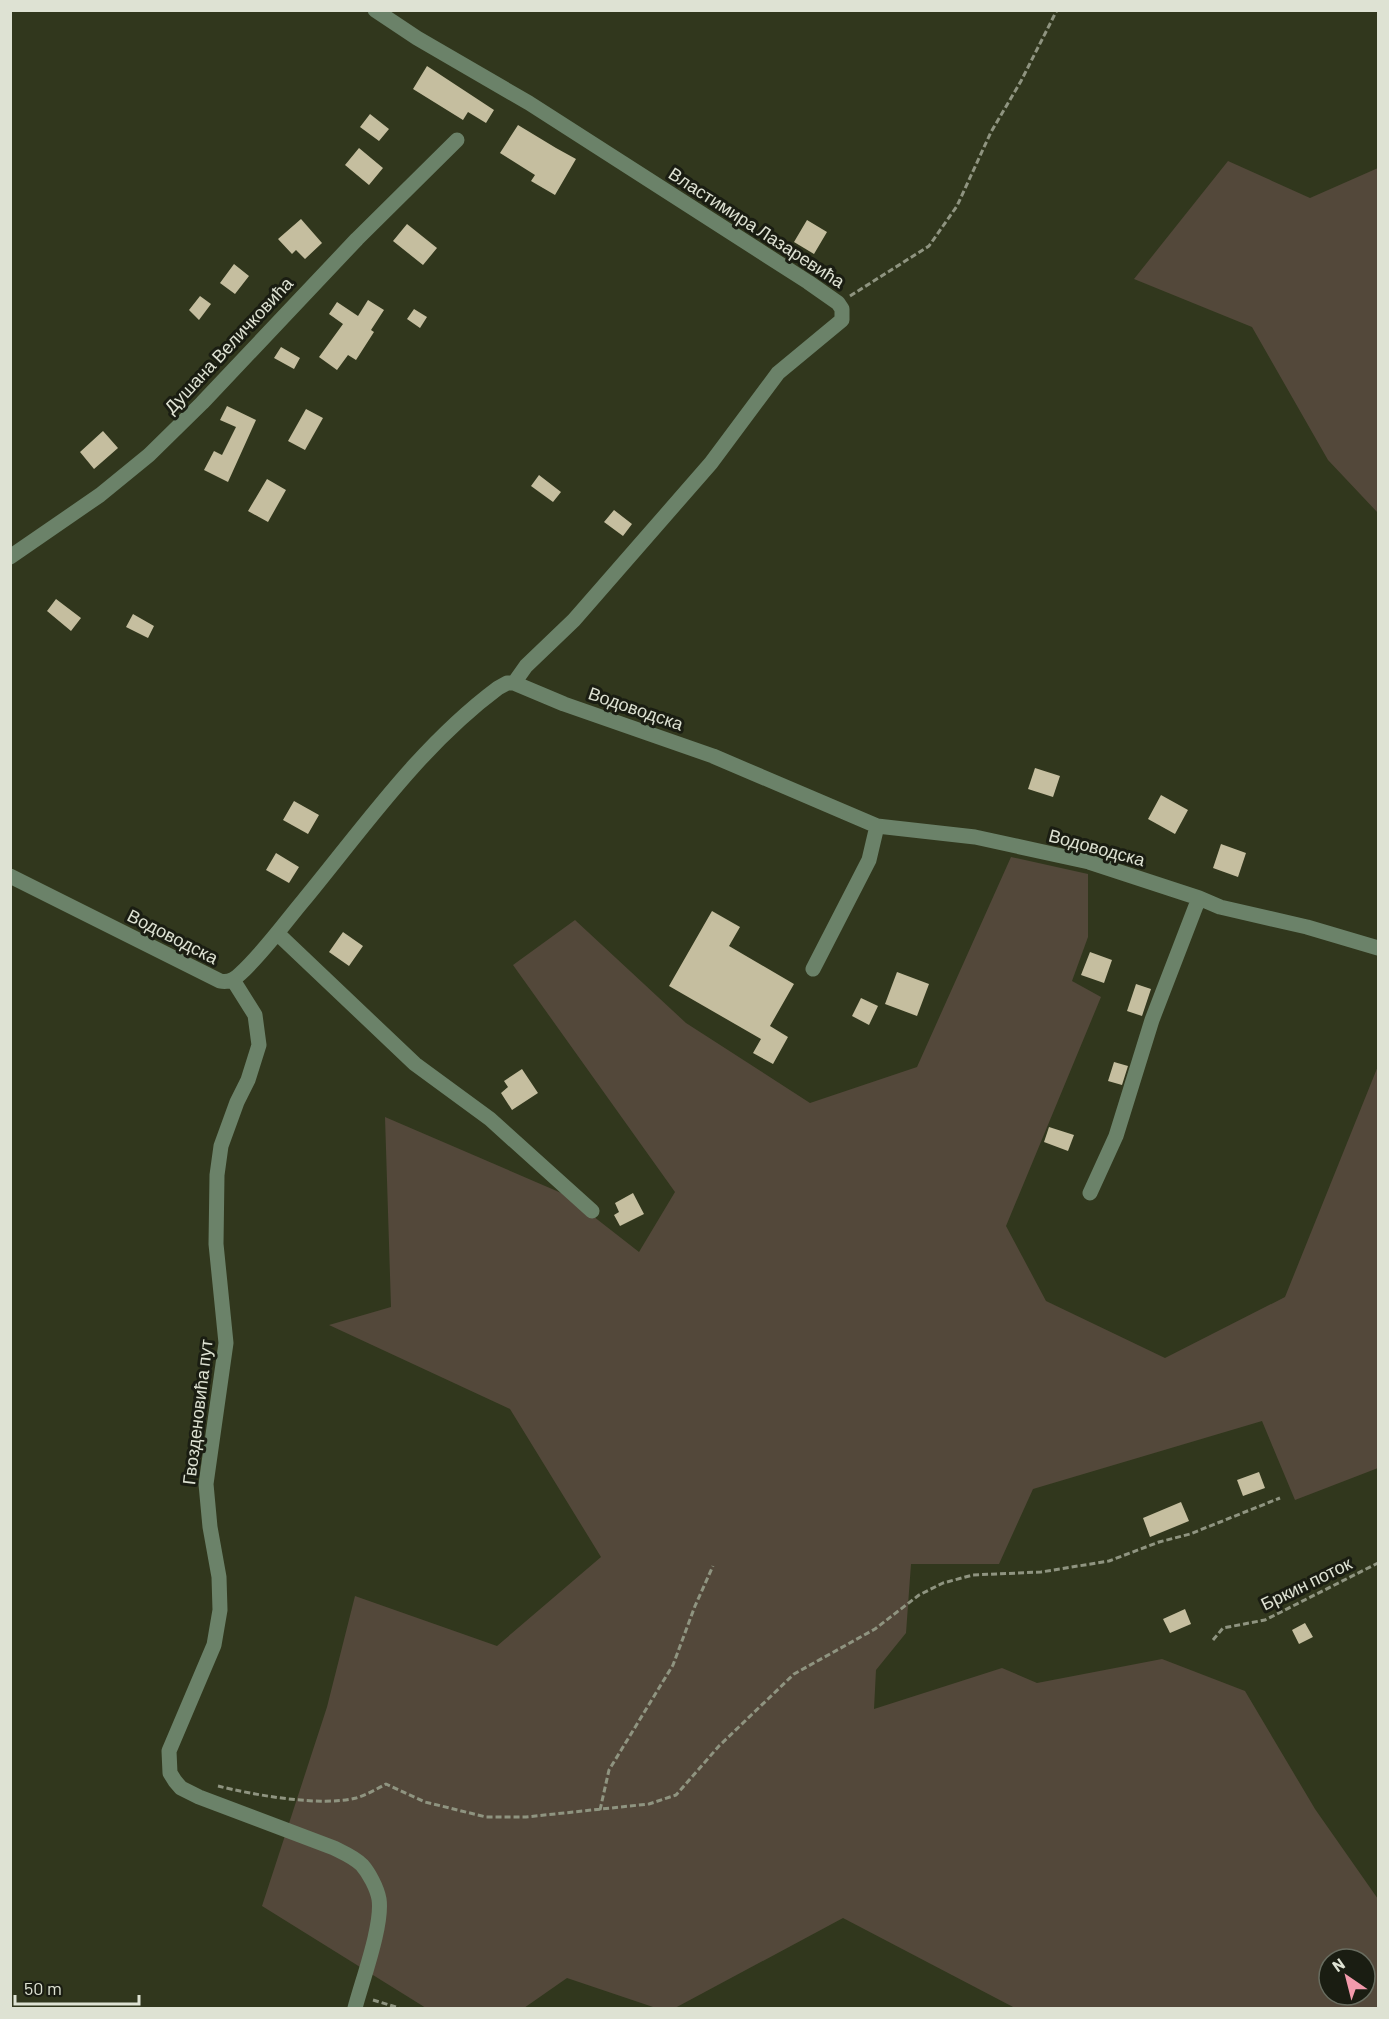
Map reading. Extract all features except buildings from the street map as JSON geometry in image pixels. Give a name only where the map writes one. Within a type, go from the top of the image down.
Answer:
[{"type":"street","name":"Властимира Лазаревића","points":[[375,10],[417,38],[539,109],[808,282],[838,303],[842,309],[842,320],[778,374],[711,463],[574,620],[526,666],[514,683]]},
{"type":"street","name":"Душана Величковића","points":[[10,557],[100,495],[149,455],[357,238],[457,140]]},
{"type":"street","name":"Водоводска","points":[[10,876],[220,981],[232,980],[241,974],[277,933],[436,740],[490,694],[507,683],[514,683],[564,704],[712,756],[877,826],[975,837],[1089,862],[1220,907],[1306,927],[1378,948]]},
{"type":"street","points":[[813,969],[869,860],[877,826]]},
{"type":"street","points":[[1090,1193],[1116,1136],[1152,1020],[1199,898]]},
{"type":"street","points":[[277,933],[415,1064],[490,1119],[592,1211]]},
{"type":"street","name":"Гвозденовића пут","points":[[232,980],[255,1015],[259,1045],[252,1071],[220,1146],[217,1175],[216,1244],[226,1343],[206,1484],[210,1527],[219,1577],[220,1610],[214,1645],[169,1751],[170,1773],[181,1788],[199,1797],[334,1848],[351,1856],[363,1866],[373,1883],[378,1898],[378,1922],[355,2008]]},
{"type":"path","points":[[838,303],[929,246],[957,206],[991,132],[1021,81],[1057,10]]},
{"type":"path","points":[[211,1784],[241,1792],[283,1798],[341,1801],[358,1798],[386,1784],[425,1802],[486,1817],[526,1817],[649,1804],[676,1795],[719,1746],[794,1674],[875,1629],[919,1595],[943,1583],[973,1575],[1041,1572],[1109,1561],[1159,1542],[1190,1534],[1280,1498]]},
{"type":"path","name":"Бркин поток","points":[[1213,1640],[1223,1628],[1265,1620],[1378,1563]]},
{"type":"path","points":[[600,1810],[609,1770],[673,1665],[713,1566]]},
{"type":"path","points":[[355,2008],[374,1999],[399,2008]]},
{"type":"shaded area","points":[[1228,161],[1310,198],[1378,168],[1378,513],[1328,460],[1252,327],[1134,279]]},
{"type":"shaded area","points":[[1011,857],[1088,874],[1088,937],[1072,981],[1101,997],[1006,1226],[1046,1301],[1165,1358],[1285,1297],[1378,1066],[1378,1468],[1295,1500],[1262,1421],[1033,1489],[999,1564],[911,1564],[906,1633],[876,1670],[874,1709],[1002,1668],[1037,1683],[1162,1659],[1245,1691],[1315,1809],[1378,1899],[1378,2008],[1015,2008],[843,1918],[675,2008],[656,2008],[567,1978],[524,2008],[426,2008],[262,1906],[327,1707],[355,1596],[497,1646],[601,1557],[510,1409],[329,1325],[391,1307],[385,1117],[566,1195],[639,1252],[675,1192],[513,965],[575,920],[686,1023],[810,1103],[917,1067]]}]
